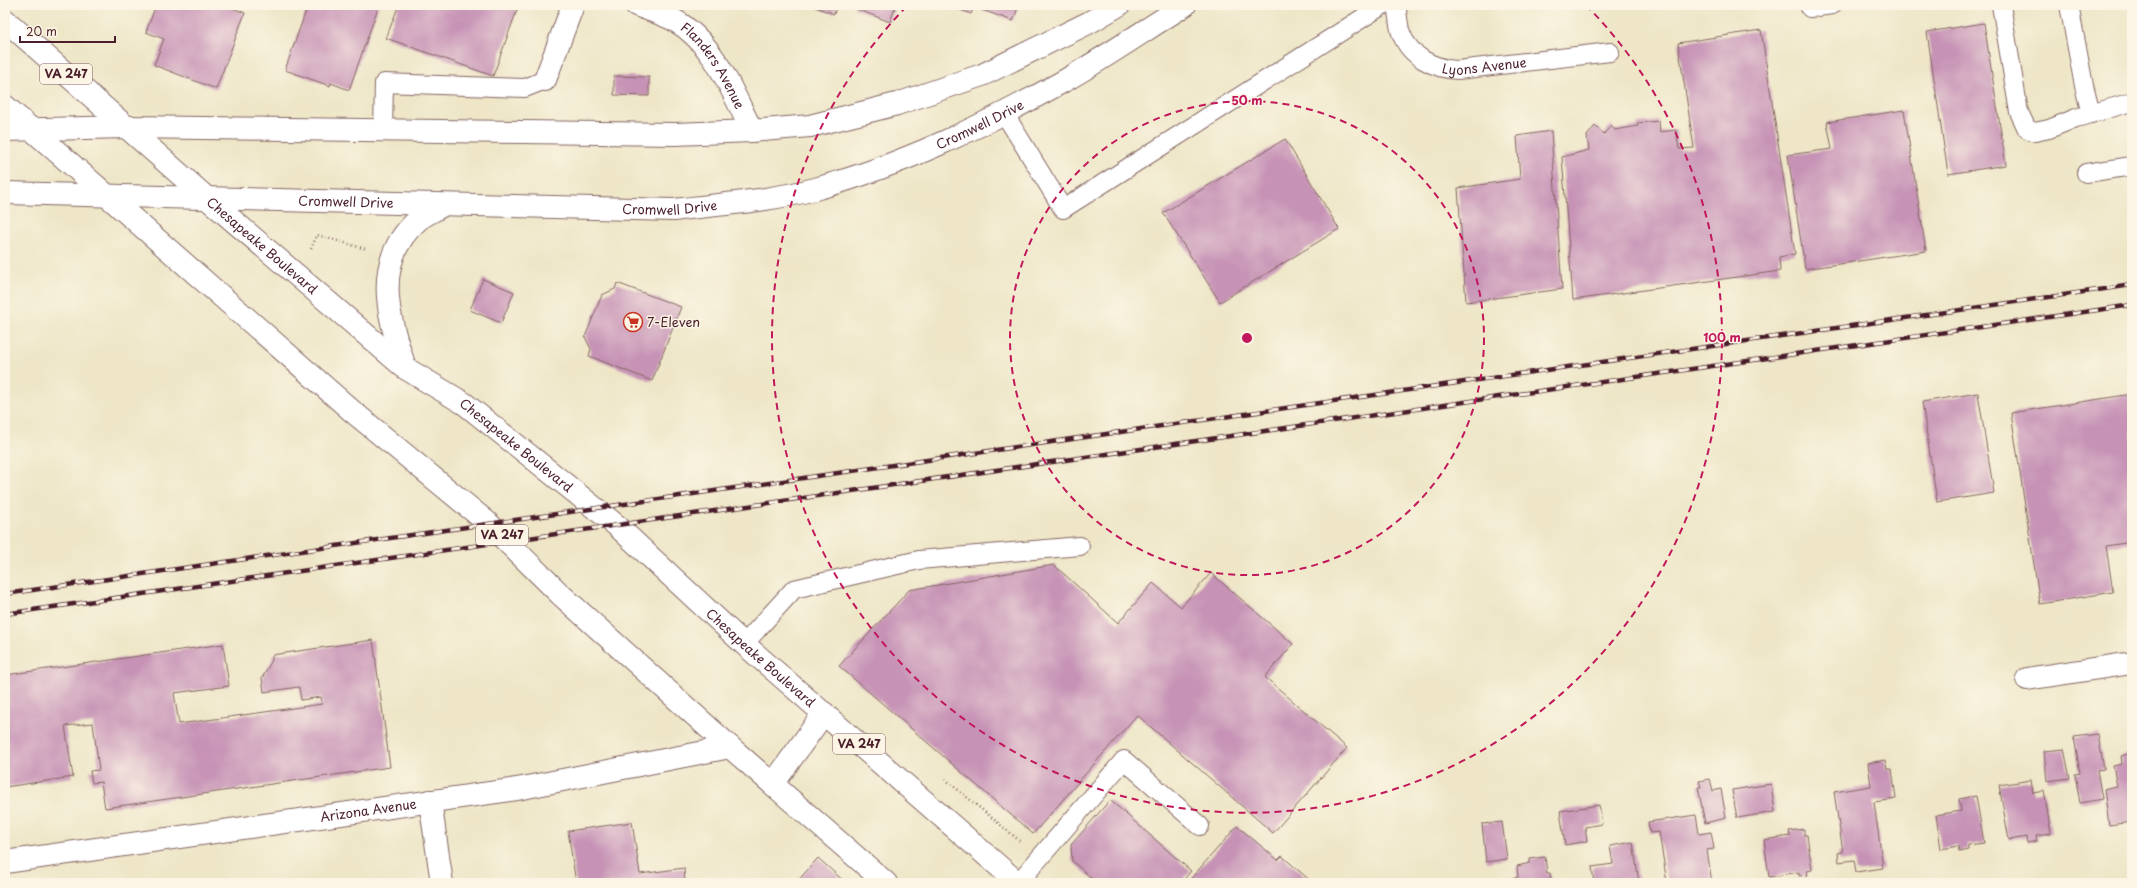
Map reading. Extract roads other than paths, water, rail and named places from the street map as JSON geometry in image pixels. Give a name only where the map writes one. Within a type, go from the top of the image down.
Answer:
[{"type":"street","points":[[545,80],[572,5]]},
{"type":"street","name":"Flanders Avenue","points":[[636,5],[674,20],[698,38],[713,56],[752,132]]},
{"type":"street","points":[[5,130],[32,131],[126,127],[675,134],[752,132],[810,126],[897,104],[982,75],[1077,28],[1119,5]]},
{"type":"street","name":"Cromwell Drive","points":[[5,193],[209,200],[674,210],[757,200],[814,189],[894,163],[974,129],[1065,80],[1185,5]]},
{"type":"street","name":"Chesapeake Boulevard","points":[[5,20],[209,200],[406,368],[465,404],[616,525],[744,644],[1018,883]]},
{"type":"street","name":"VA 247","points":[[5,106],[352,411],[493,527],[560,594],[730,747],[886,883]]},
{"type":"street","points":[[406,368],[393,334],[388,306],[389,263],[401,239],[415,224],[443,205]]},
{"type":"street","points":[[2027,679],[2132,663]]},
{"type":"street","points":[[773,784],[824,714]]},
{"type":"street","name":"Arizona Avenue","points":[[5,862],[518,789],[730,747]]},
{"type":"street","points":[[430,801],[442,883]]},
{"type":"lane","points":[[1004,113],[1063,209],[1383,5]]},
{"type":"lane","name":"Lyons Avenue","points":[[1396,5],[1401,33],[1412,51],[1429,64],[1449,70],[1610,52]]},
{"type":"lane","points":[[1810,8],[1832,5]]},
{"type":"lane","points":[[2001,5],[2019,112],[2027,129],[2035,132],[2049,129],[2091,114],[2132,102]]},
{"type":"lane","points":[[2069,5],[2084,86],[2091,114]]},
{"type":"lane","points":[[383,130],[384,83],[525,88],[545,80]]},
{"type":"lane","points":[[2086,173],[2132,166]]},
{"type":"lane","points":[[744,644],[794,589],[920,560],[1080,546]]},
{"type":"lane","points":[[1018,883],[1124,760],[1200,826]]},
{"type":"railway","points":[[5,594],[2132,285]]},
{"type":"railway","points":[[5,614],[2132,305]]},
{"type":"place","name":"7-Eleven","points":[[633,322]]}]
